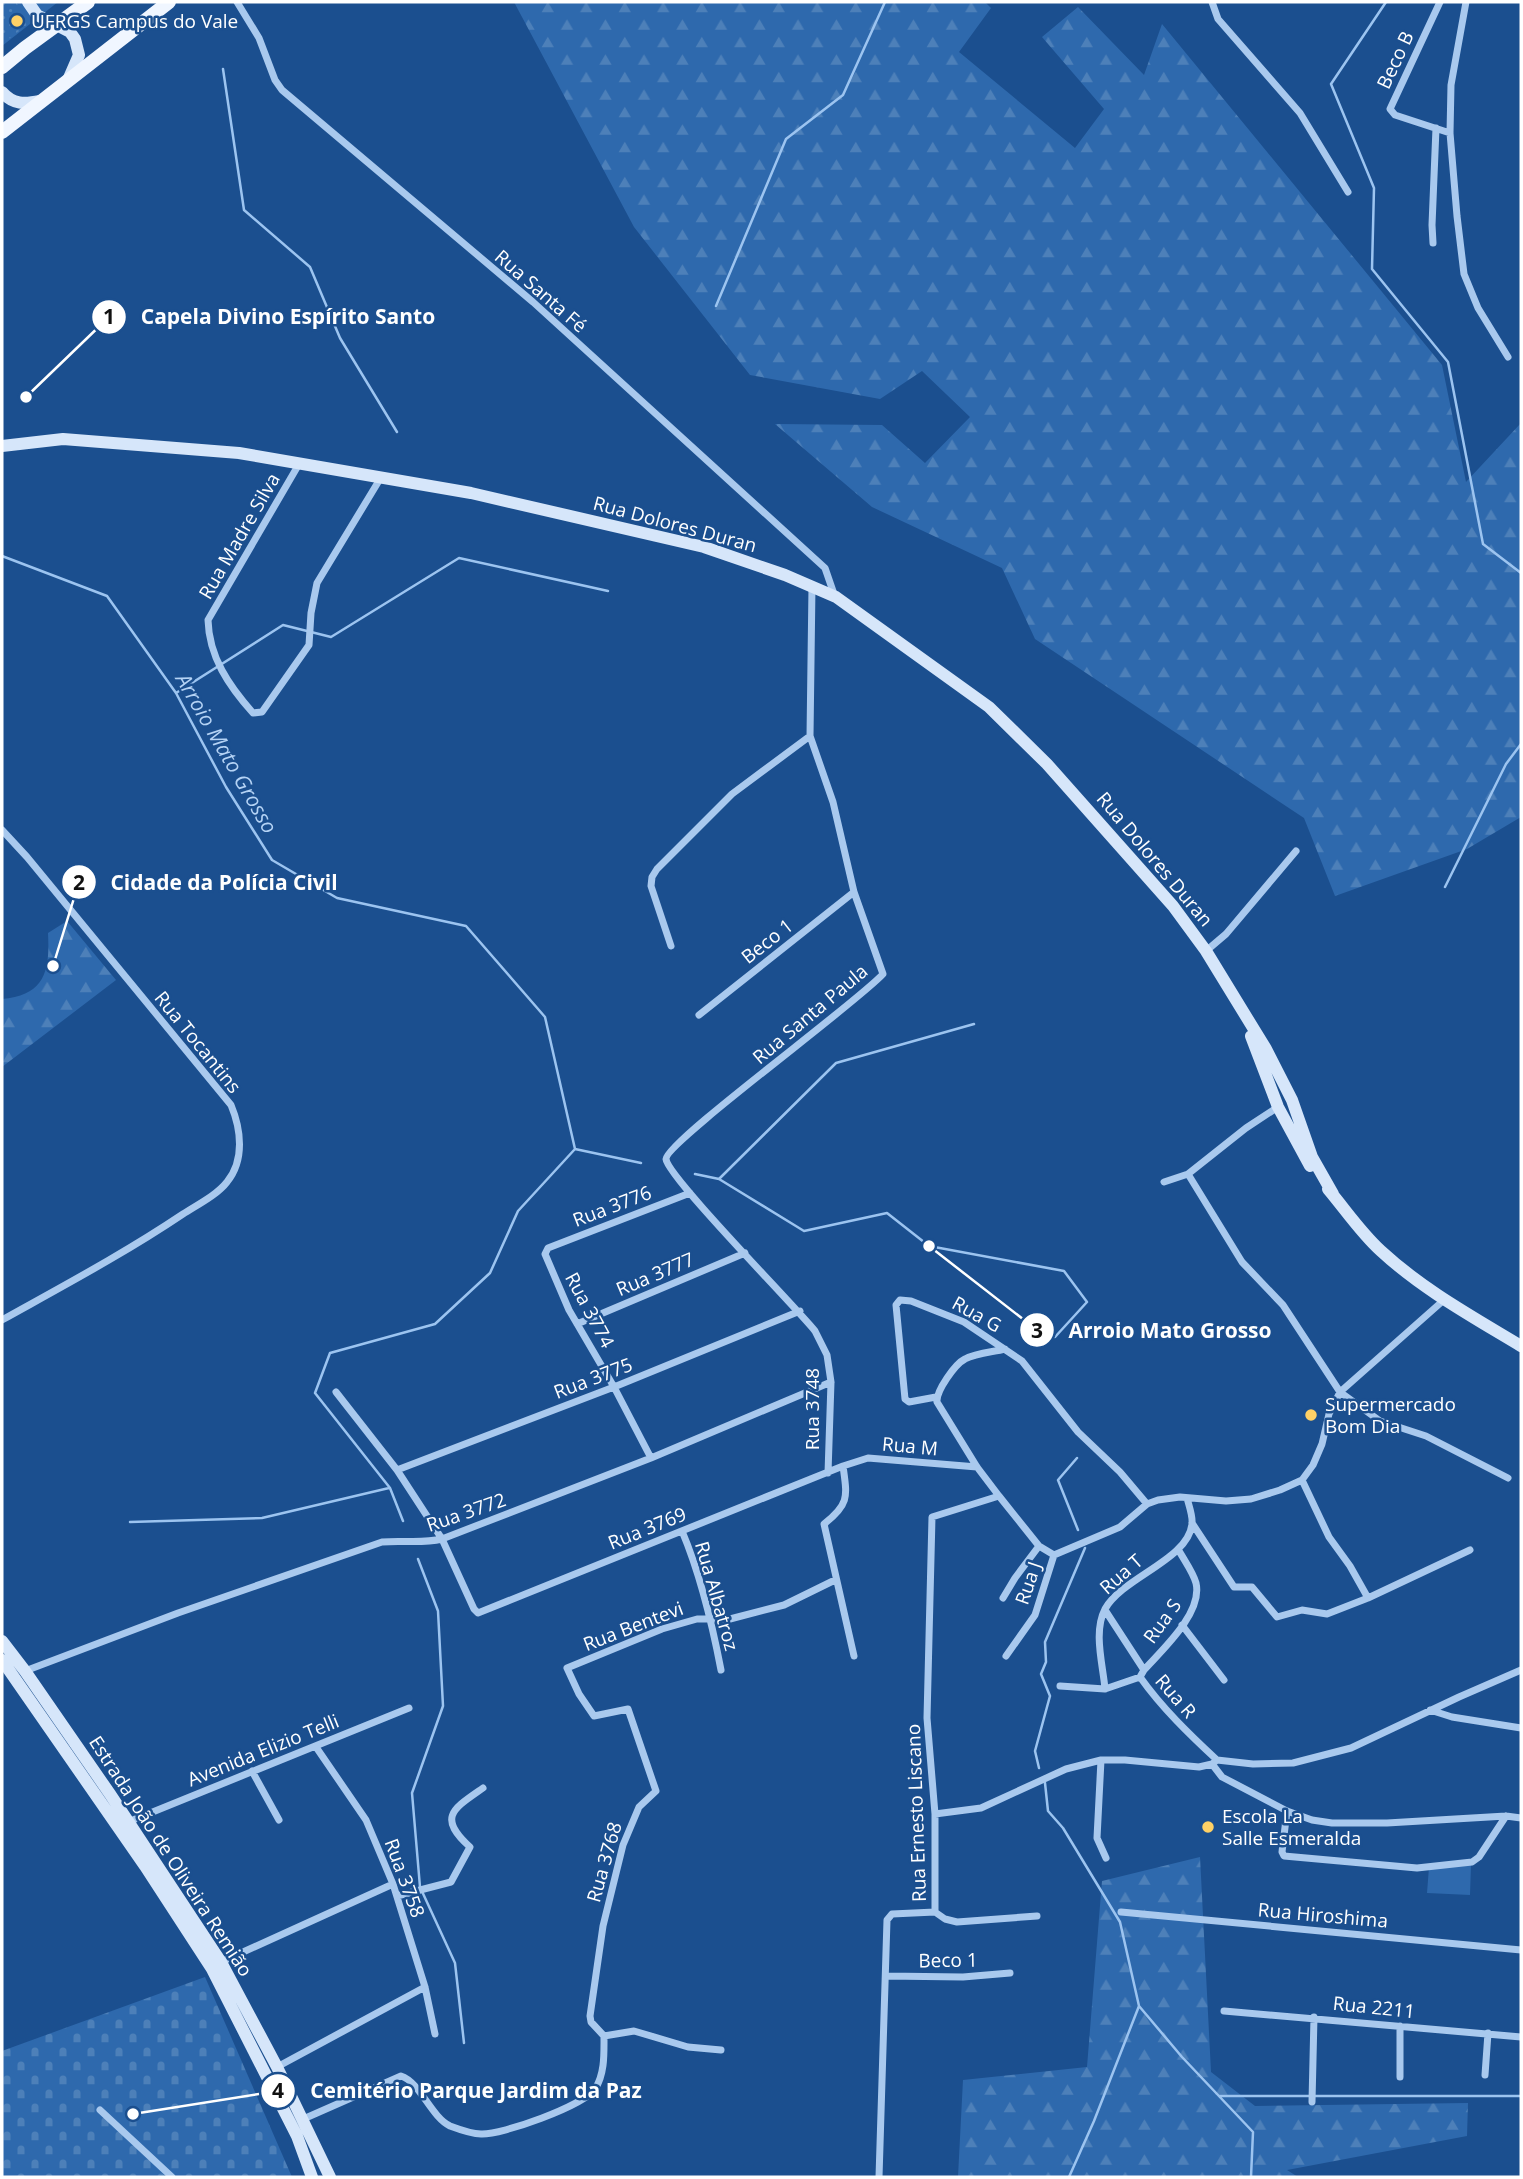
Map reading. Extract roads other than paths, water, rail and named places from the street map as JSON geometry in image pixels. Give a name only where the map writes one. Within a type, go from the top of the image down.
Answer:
[{"type":"main road","points":[[2,67],[89,2]]},
{"type":"main road","points":[[2,132],[169,2]]},
{"type":"street","points":[[28,2],[37,15],[70,32],[78,47],[76,63],[69,78]]},
{"type":"street","name":"Rua Santa Fé","points":[[237,2],[258,38],[275,80],[282,90],[533,302],[825,568],[836,597]]},
{"type":"street","points":[[1212,2],[1218,19],[1300,113],[1348,192]]},
{"type":"street","name":"Beco B","points":[[1440,2],[1390,109],[1395,115],[1450,133]]},
{"type":"street","points":[[1466,2],[1451,85],[1450,133],[1457,216],[1464,274],[1478,308],[1508,357]]},
{"type":"street","points":[[2,92],[12,101],[40,101]]},
{"type":"street","points":[[1433,243],[1436,128]]},
{"type":"street","name":"Rua Dolores Duran","points":[[2,446],[63,439],[239,453],[471,493],[697,546],[812,585],[836,597],[989,707],[1047,764],[1173,906],[1206,951],[1266,1049],[1291,1099],[1312,1157],[1333,1194]]},
{"type":"street","name":"Rua Madre Silva","points":[[299,464],[208,620],[216,658],[231,688],[253,713],[262,712],[309,645],[311,613],[317,583],[380,478]]},
{"type":"street","name":"Rua Santa Paula","points":[[707,1212],[668,1166],[667,1153],[690,1131],[883,974],[854,892],[833,802],[810,736],[812,585]]},
{"type":"street","points":[[671,946],[651,886],[657,869],[732,794],[810,736]]},
{"type":"street","name":"Rua Tocantins","points":[[2,830],[231,1105],[238,1123],[240,1139],[236,1160],[227,1182],[213,1194],[133,1247],[2,1320]]},
{"type":"street","points":[[1206,951],[1226,933],[1296,851]]},
{"type":"street","name":"Beco 1","points":[[699,1015],[854,892]]},
{"type":"street","name":"Rua Dolores Duran","points":[[1242,1013],[1278,1107],[1315,1174],[1378,1249],[1445,1299],[1521,1346]]},
{"type":"street","points":[[1164,1182],[1188,1174],[1246,1128],[1278,1107],[1281,1098],[1291,1099]]},
{"type":"street","points":[[1188,1174],[1242,1262],[1283,1305],[1340,1392],[1380,1421],[1426,1436],[1508,1478]]},
{"type":"street","name":"Rua 3776","points":[[546,1250],[690,1193]]},
{"type":"street","name":"Rua 3748","points":[[707,1212],[800,1311],[815,1331],[827,1355],[831,1382],[828,1473],[843,1466],[846,1499],[841,1509],[824,1524],[854,1656]]},
{"type":"street","name":"Rua 3774","points":[[546,1250],[545,1254],[577,1324],[651,1458]]},
{"type":"street","name":"Rua 3777","points":[[577,1324],[745,1253]]},
{"type":"street","points":[[1005,1349],[965,1359],[953,1370],[936,1397],[940,1409],[977,1467],[1039,1546],[1054,1555],[1120,1527],[1147,1504],[1158,1500],[1251,1499],[1302,1480],[1313,1465],[1322,1444],[1328,1414],[1340,1392],[1445,1299]]},
{"type":"street","name":"Rua G","points":[[936,1397],[909,1402],[905,1399],[896,1305],[900,1300],[911,1301],[964,1322],[1022,1361],[1078,1432],[1120,1472],[1147,1504]]},
{"type":"street","name":"Rua 3775","points":[[397,1470],[614,1387],[800,1311]]},
{"type":"street","name":"Rua 3772","points":[[25,1671],[178,1613],[382,1542],[424,1544],[442,1539],[651,1458],[831,1382]]},
{"type":"street","points":[[336,1392],[397,1470],[442,1539]]},
{"type":"street","name":"Rua M","points":[[843,1466],[869,1458],[977,1467]]},
{"type":"street","name":"Rua 3769","points":[[442,1539],[478,1613],[828,1473]]},
{"type":"street","points":[[1302,1480],[1329,1536],[1368,1598]]},
{"type":"street","name":"Rua Ernesto Liscano","points":[[879,2177],[889,1916],[935,1912],[935,1814],[928,1718],[932,1517],[999,1496]]},
{"type":"street","points":[[1187,1498],[1192,1523],[1234,1587],[1252,1587],[1277,1617],[1302,1610],[1326,1614],[1368,1598],[1470,1550]]},
{"type":"street","name":"Rua T","points":[[1105,1689],[1100,1624],[1105,1610],[1133,1581],[1178,1549],[1188,1538],[1192,1523]]},
{"type":"street","name":"Rua Albatroz","points":[[682,1531],[711,1619],[721,1670]]},
{"type":"street","points":[[1003,1598],[1039,1546]]},
{"type":"street","name":"Rua S","points":[[1142,1673],[1192,1612],[1197,1597],[1196,1583],[1178,1549]]},
{"type":"street","name":"Rua J","points":[[1006,1656],[1035,1615],[1054,1555]]},
{"type":"street","name":"Rua Bentevi","points":[[567,1668],[662,1629],[697,1619],[730,1619],[784,1605],[835,1580]]},
{"type":"street","name":"Rua R","points":[[1105,1610],[1155,1699],[1215,1762],[1222,1777],[1287,1811],[1312,1820],[1332,1823],[1387,1823],[1506,1816],[1521,1818]]},
{"type":"street","points":[[1182,1625],[1224,1680]]},
{"type":"street","name":"Estrada João de Oliveira Remião","points":[[3,1650],[25,1671],[221,1962],[330,2177]]},
{"type":"street","name":"Estrada João de Oliveira Remião","points":[[3,1650],[212,1969],[297,2136],[312,2177]]},
{"type":"street","name":"Rua 3768","points":[[567,1668],[579,1694],[594,1716],[628,1709],[656,1791],[639,1807],[630,1824],[603,1926],[590,2016],[591,2022],[604,2036]]},
{"type":"street","points":[[935,1814],[981,1808],[1066,1769],[1101,1760],[1199,1767],[1215,1762],[1253,1765],[1293,1763],[1351,1748],[1521,1670]]},
{"type":"street","points":[[1060,1686],[1105,1689],[1142,1673]]},
{"type":"street","name":"Avenida Elizio Telli","points":[[128,1822],[409,1708]]},
{"type":"street","points":[[1430,1710],[1452,1717],[1521,1728]]},
{"type":"street","name":"Rua 3758","points":[[316,1746],[366,1820],[393,1884],[425,1987],[435,2034]]},
{"type":"street","points":[[1101,1760],[1097,1838],[1106,1858]]},
{"type":"street","points":[[252,1771],[279,1820]]},
{"type":"street","points":[[397,1896],[451,1882],[470,1847],[451,1827],[450,1817],[457,1806],[483,1788]]},
{"type":"street","points":[[1287,1811],[1282,1852],[1284,1856],[1417,1868],[1472,1861],[1479,1857],[1506,1816]]},
{"type":"street","points":[[221,1962],[393,1884]]},
{"type":"street","points":[[935,1912],[945,1919],[957,1922],[1037,1916]]},
{"type":"street","name":"Rua Hiroshima","points":[[1121,1912],[1521,1950]]},
{"type":"street","name":"Beco 1","points":[[886,1976],[962,1977],[1010,1973]]},
{"type":"street","points":[[276,2067],[425,1987]]},
{"type":"street","name":"Rua 2211","points":[[1224,2011],[1521,2037]]},
{"type":"street","points":[[1312,2102],[1314,2017]]},
{"type":"street","points":[[1400,2026],[1401,2077]]},
{"type":"street","points":[[300,2120],[401,2076],[405,2077],[444,2123],[482,2134],[532,2121],[580,2103],[594,2091],[601,2078],[604,2036],[634,2031],[688,2047],[721,2050]]},
{"type":"street","points":[[1485,2075],[1488,2033]]},
{"type":"street","points":[[100,2110],[172,2177]]},
{"type":"waterway","points":[[716,306],[786,139],[843,95],[885,2]]},
{"type":"waterway","points":[[1386,2],[1331,84],[1374,188],[1372,269],[1448,362],[1483,544],[1521,573]]},
{"type":"waterway","points":[[223,69],[244,210],[310,267],[340,338],[397,432]]},
{"type":"waterway","name":"Arroio Mato Grosso","points":[[2,556],[107,596],[176,693],[226,787],[272,860],[337,898],[466,926],[545,1017],[575,1149],[641,1163]]},
{"type":"waterway","points":[[176,693],[283,625],[331,637],[459,558],[608,591]]},
{"type":"waterway","points":[[1445,887],[1506,764],[1521,744]]},
{"type":"waterway","points":[[719,1179],[836,1063],[974,1024]]},
{"type":"waterway","points":[[403,1521],[390,1488],[315,1393],[330,1353],[435,1324],[490,1273],[518,1211],[575,1149]]},
{"type":"waterway","name":"Arroio Mato Grosso","points":[[695,1174],[719,1179],[804,1231],[887,1213],[929,1246],[1064,1271],[1087,1302],[1055,1337]]},
{"type":"waterway","name":"Arroio Mato Grosso","points":[[1077,1458],[1058,1480],[1078,1530]]},
{"type":"waterway","points":[[130,1522],[262,1518],[389,1488]]},
{"type":"waterway","name":"Arroio Mato Grosso","points":[[1039,1768],[1035,1751],[1050,1696],[1041,1674],[1046,1662],[1045,1642],[1085,1548]]},
{"type":"waterway","points":[[418,1559],[438,1611],[443,1706],[412,1793],[420,1887],[455,1963],[464,2043]]},
{"type":"waterway","name":"Arroio Mato Grosso","points":[[1045,1783],[1048,1811],[1063,1828],[1120,1922],[1139,2006],[1182,2057],[1253,2132],[1251,2177]]},
{"type":"waterway","points":[[1069,2177],[1139,2006]]},
{"type":"waterway","points":[[1220,2096],[1521,2096]]},
{"type":"place","name":"UFRGS Campus do Vale","points":[[17,21]]},
{"type":"place","name":"Capela Divino Espírito Santo","points":[[26,397]]},
{"type":"place","name":"Cidade da Polícia Civil","points":[[53,966]]},
{"type":"place","name":"Arroio Mato Grosso","points":[[929,1246]]},
{"type":"place","name":"Supermercado Bom Dia","points":[[1311,1415]]},
{"type":"place","name":"Escola La Salle Esmeralda","points":[[1208,1827]]},
{"type":"place","name":"Cemitério Parque Jardim da Paz","points":[[133,2114]]}]
